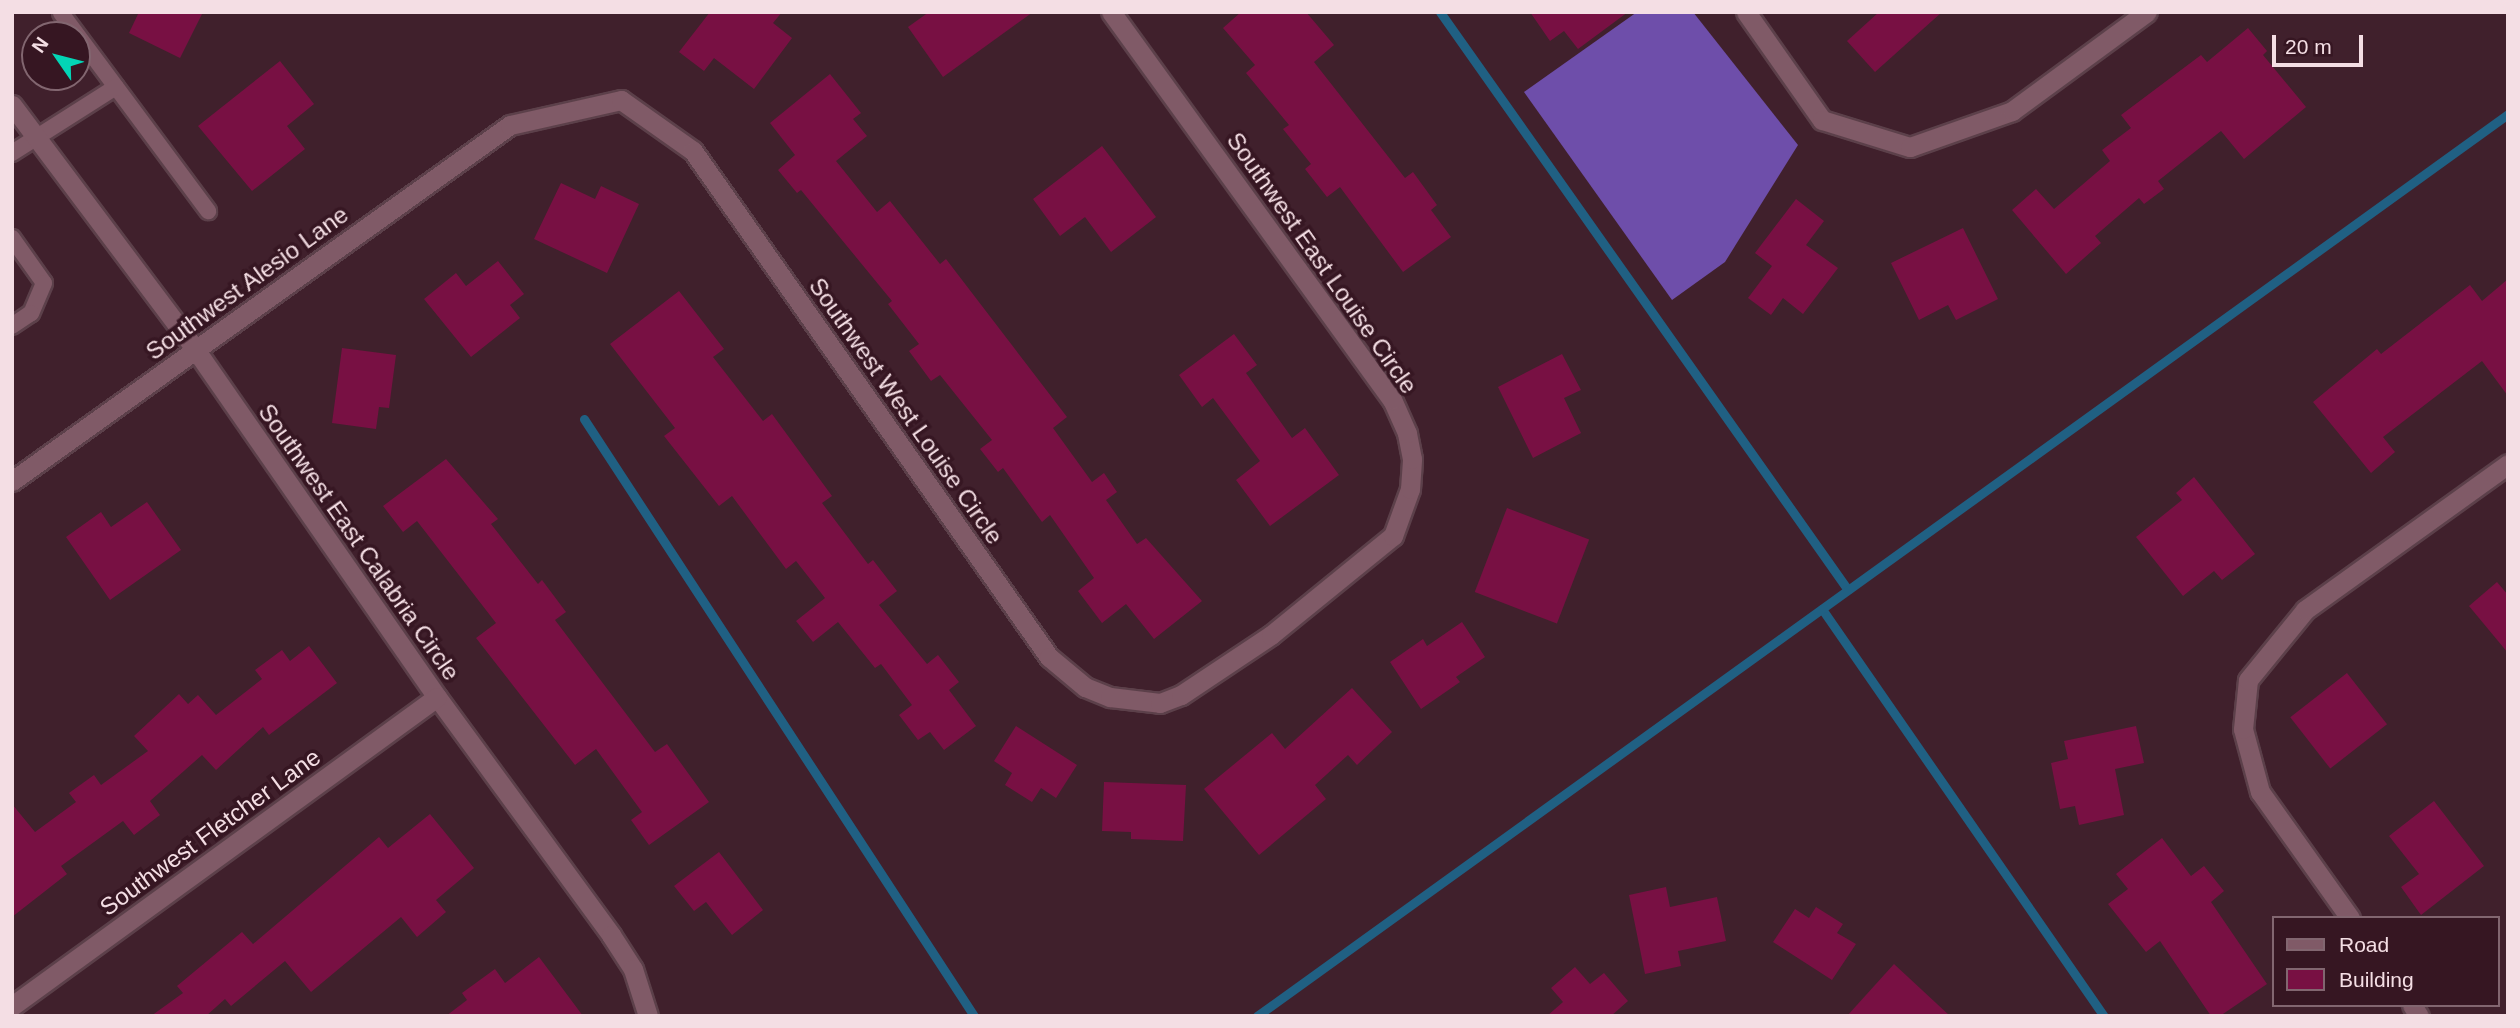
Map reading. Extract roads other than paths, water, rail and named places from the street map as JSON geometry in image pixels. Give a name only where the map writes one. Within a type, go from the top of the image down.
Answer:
[{"type":"street","name":"Southwest East Louise Circle","points":[[1111,12],[1392,400],[1407,433],[1410,489],[1393,536],[1271,635]]},
{"type":"street","points":[[1746,12],[1822,120],[1910,147],[2012,111],[2147,12]]},
{"type":"street","name":"Southwest West Louise Circle","points":[[510,125],[621,100],[693,151],[1049,657],[1085,687],[1110,697],[1160,703],[1181,695],[1271,635]]},
{"type":"street","name":"Southwest East Calabria Circle","points":[[12,105],[195,349],[437,697],[611,935],[633,969],[648,1016]]},
{"type":"street","name":"Southwest Alesio Lane","points":[[12,481],[510,125]]},
{"type":"street","points":[[2349,916],[2260,792],[2243,729],[2248,680],[2305,610],[2508,464]]},
{"type":"street","name":"Southwest Fletcher Lane","points":[[12,1006],[437,697]]},
{"type":"lane","points":[[61,13],[208,211]]},
{"type":"lane","points":[[12,153],[116,87]]},
{"type":"lane","points":[[12,237],[44,283],[31,313],[12,326]]},
{"type":"waterway","points":[[1440,12],[1848,590]]},
{"type":"waterway","points":[[1257,1016],[2508,114]]},
{"type":"waterway","points":[[584,419],[974,1016]]},
{"type":"waterway","points":[[1822,609],[2104,1016]]}]
